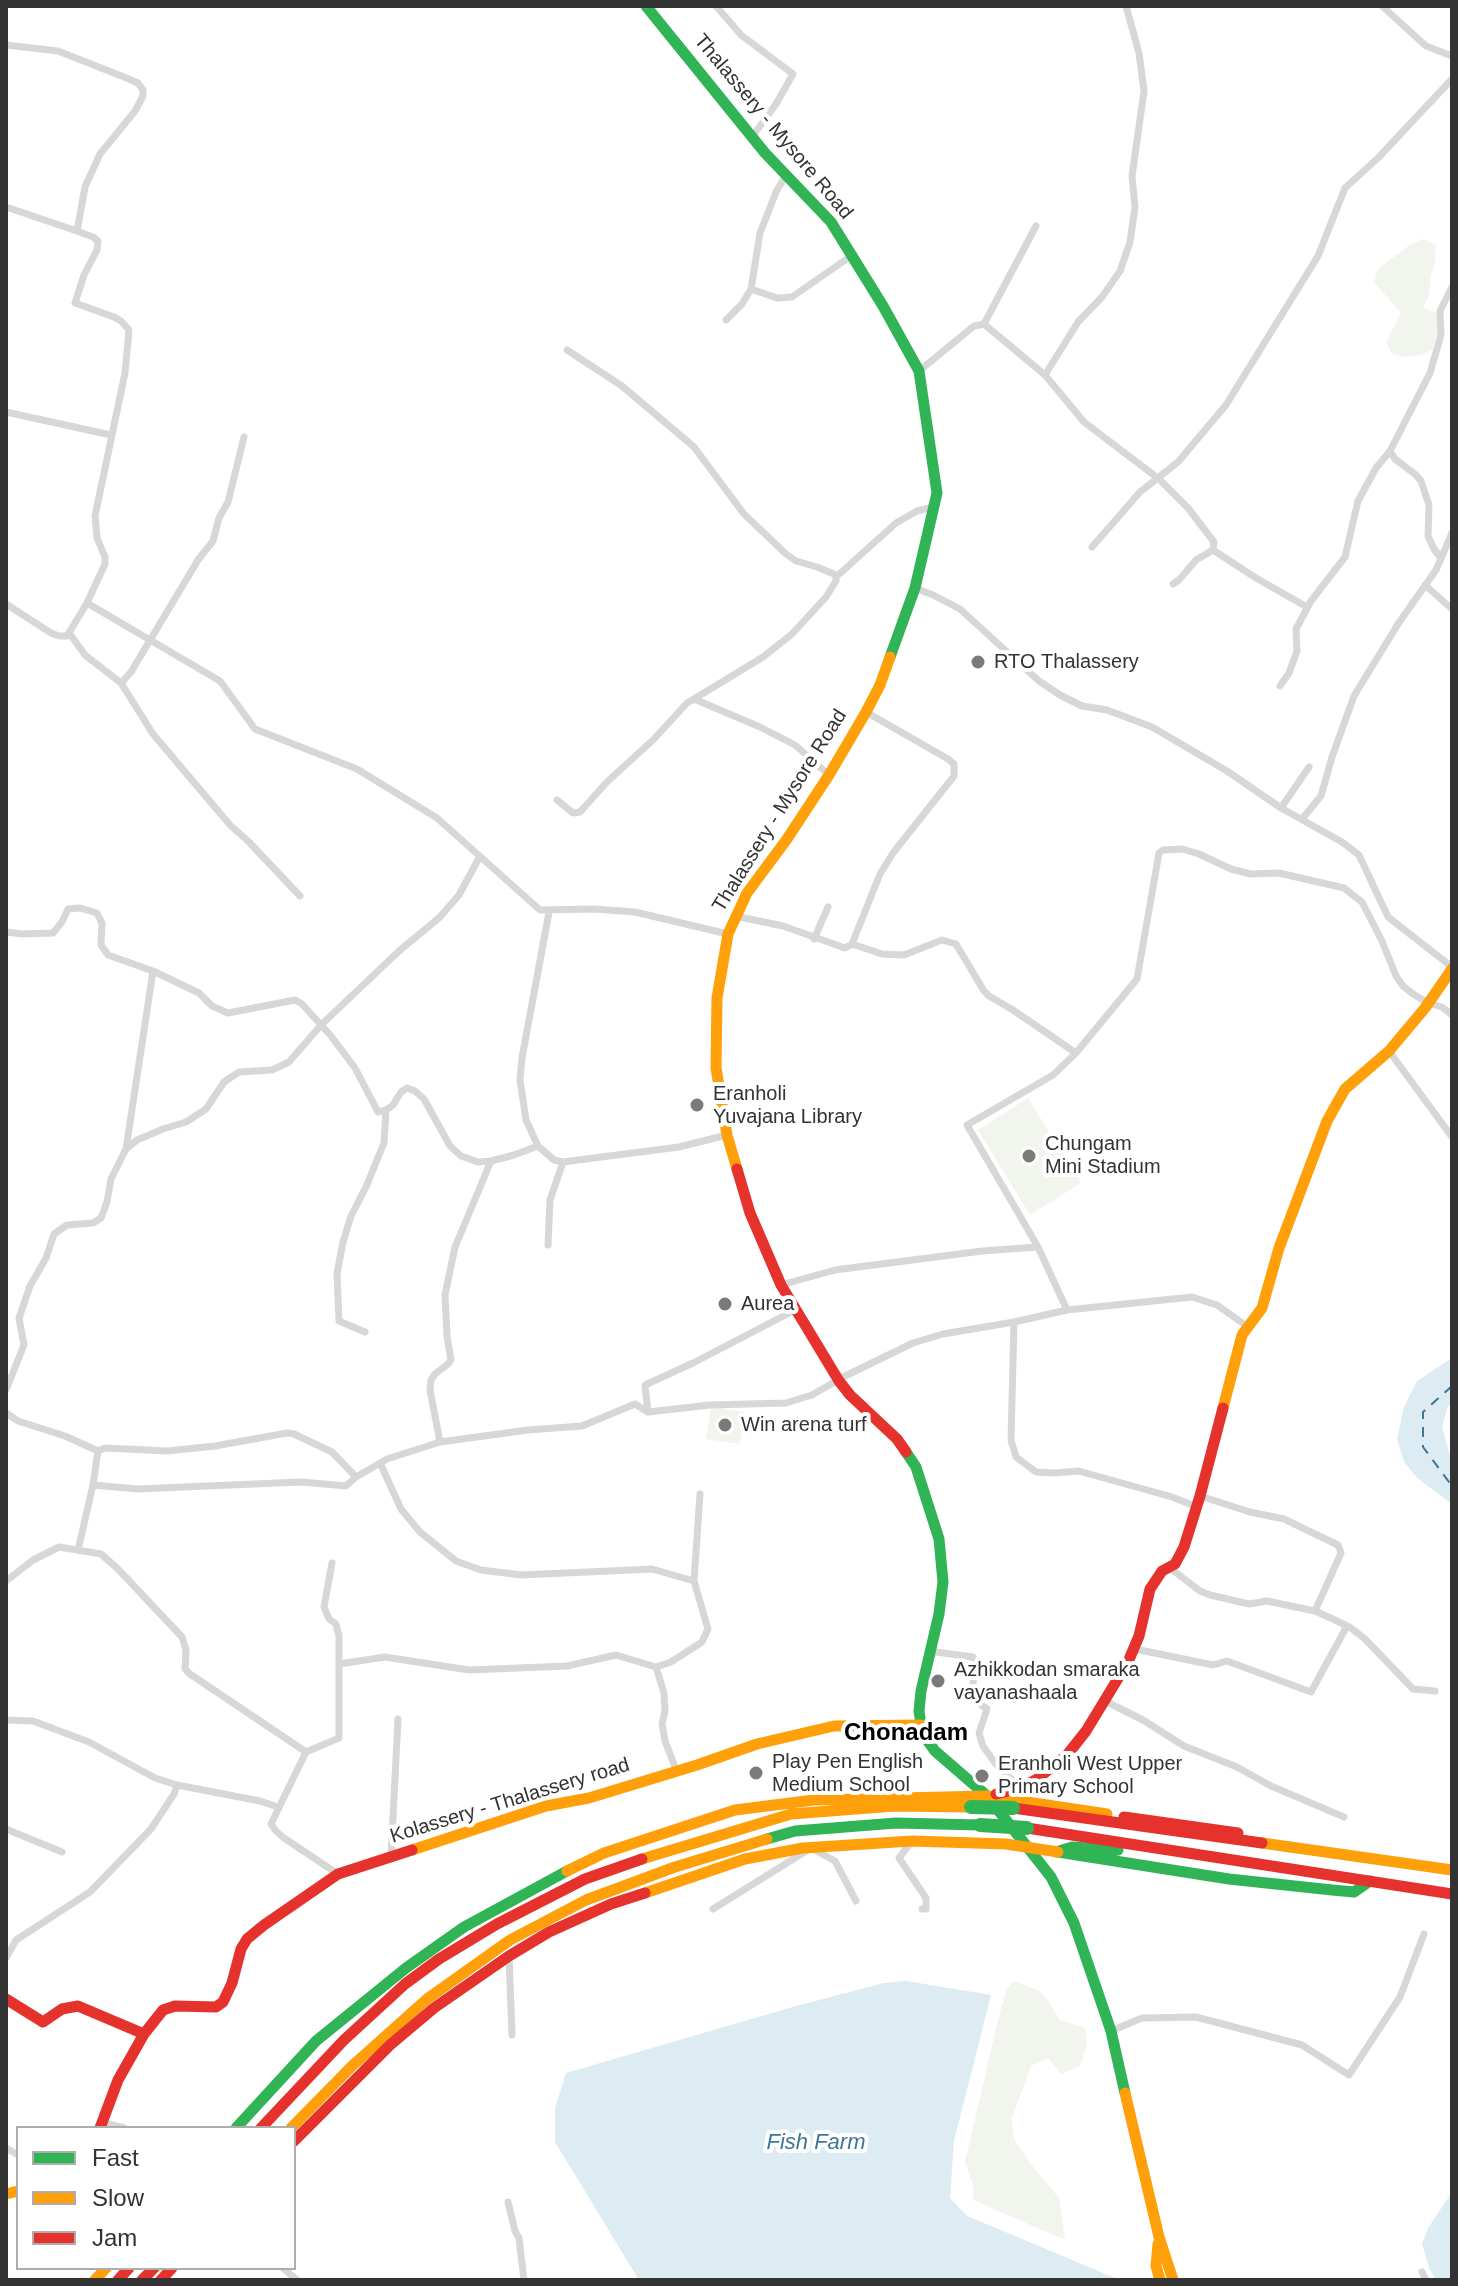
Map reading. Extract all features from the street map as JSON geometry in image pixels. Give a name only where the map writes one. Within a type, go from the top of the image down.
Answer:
[{"type":"main road","name":"Thalassery - Mysore Road","points":[[646,6],[752,137],[831,222],[919,371],[937,493],[915,588],[880,685],[866,712],[829,775],[747,893],[735,916],[728,934],[717,998],[716,1068],[727,1135],[750,1213],[781,1285],[839,1381],[897,1439],[916,1467],[930,1507],[939,1539],[943,1582],[939,1614],[921,1691],[921,1725]]},
{"type":"main road","points":[[987,1796],[1020,1788],[1037,1779],[1067,1755],[1086,1731],[1135,1649],[1150,1589],[1162,1571],[1175,1564],[1184,1547],[1242,1335],[1262,1308],[1279,1248],[1327,1121],[1345,1089],[1389,1051],[1452,968]]},
{"type":"main road","points":[[921,1725],[935,1751],[987,1796],[1028,1847],[1051,1877],[1074,1923],[1111,2031],[1159,2237],[1173,2280]]},
{"type":"main road","name":"Kolassery - Thalassery road","points":[[101,2125],[118,2080],[144,2034],[163,2010],[169,2007],[216,2007],[223,2002],[247,1939],[338,1874],[546,1806],[589,1798],[757,1744],[834,1726],[921,1725]]},
{"type":"main road","points":[[238,2126],[316,2041],[406,1968],[464,1927],[536,1886],[604,1853],[735,1810],[814,1800],[987,1796],[1310,1844],[1346,1851],[1359,1858]]},
{"type":"main road","points":[[1052,1805],[1103,1821]]},
{"type":"main road","points":[[263,2126],[344,2040],[405,1984],[497,1924],[585,1879],[680,1846],[791,1814],[895,1806],[1013,1808],[1452,1870]]},
{"type":"main road","points":[[293,2126],[352,2066],[427,1999],[510,1940],[586,1900],[675,1867],[795,1831],[896,1823],[1027,1828],[1452,1894]]},
{"type":"main road","points":[[296,2139],[390,2045],[434,2008],[509,1956],[549,1932],[611,1904],[745,1859],[811,1848],[912,1841],[1006,1844],[1229,1879],[1332,1890],[1354,1892],[1370,1881]]},
{"type":"main road","points":[[1056,1852],[1072,1847],[1117,1851],[1142,1845]]},
{"type":"main road","points":[[6,1999],[43,2022],[62,2009],[78,2006],[144,2034]]},
{"type":"main road","points":[[1159,2237],[1156,2266],[1160,2280]]},
{"type":"street","points":[[716,6],[741,35],[793,74],[752,137]]},
{"type":"street","points":[[1045,375],[1078,322],[1102,297],[1120,271],[1130,242],[1135,207],[1132,176],[1144,91],[1139,53],[1126,6]]},
{"type":"street","points":[[1382,6],[1426,46],[1452,56]]},
{"type":"street","points":[[6,45],[58,51],[138,83],[143,90],[135,111],[100,154],[85,187],[77,231]]},
{"type":"street","points":[[1092,547],[1140,492],[1159,479],[1192,446],[1237,388],[1318,256],[1345,188],[1378,158],[1452,79]]},
{"type":"street","points":[[726,320],[742,304],[751,289],[760,233],[786,175]]},
{"type":"street","points":[[6,207],[98,241],[75,303],[114,317],[129,330],[129,352],[95,516],[97,538],[105,564],[70,634]]},
{"type":"street","points":[[984,324],[1036,226]]},
{"type":"street","points":[[751,289],[777,298],[792,297],[851,256]]},
{"type":"street","points":[[1280,686],[1295,659],[1298,642],[1296,629],[1307,607],[1345,557],[1358,501],[1376,468],[1390,451],[1430,373],[1441,335],[1440,311],[1452,287]]},
{"type":"street","points":[[984,324],[1045,375],[1084,422],[1159,479],[1188,508],[1214,542],[1213,550]]},
{"type":"street","points":[[919,371],[974,326],[984,324]]},
{"type":"street","points":[[567,350],[622,386],[694,447],[744,514],[786,554],[836,577]]},
{"type":"street","points":[[6,412],[111,435]]},
{"type":"street","points":[[121,683],[152,641],[198,560],[213,541],[219,518],[228,502],[244,437]]},
{"type":"street","points":[[1390,451],[1421,481],[1429,505],[1428,536],[1441,558]]},
{"type":"street","points":[[557,800],[573,813],[580,812],[687,703],[754,663],[792,634],[826,597],[836,577],[896,523],[934,506]]},
{"type":"street","points":[[1302,819],[1321,796],[1354,696],[1436,570],[1452,533]]},
{"type":"street","points":[[1213,550],[1307,607]]},
{"type":"street","points":[[1173,584],[1196,560],[1213,550]]},
{"type":"street","points":[[1425,585],[1452,609]]},
{"type":"street","points":[[915,588],[960,609],[1039,681],[1060,695],[1082,706],[1107,710],[1152,727],[1227,771],[1281,808],[1342,842],[1359,855],[1388,917],[1452,968]]},
{"type":"street","points":[[87,603],[220,681],[255,729],[357,769],[437,818],[540,910],[635,912],[728,934]]},
{"type":"street","points":[[6,604],[51,633],[59,636],[70,634]]},
{"type":"street","points":[[70,634],[85,655],[121,683],[153,734],[230,825],[300,896]]},
{"type":"street","points":[[694,699],[795,745],[829,775]]},
{"type":"street","points":[[735,916],[783,926],[845,948],[852,944],[880,874],[954,776],[954,764],[948,759],[866,712]]},
{"type":"street","points":[[1281,808],[1309,767]]},
{"type":"street","points":[[1067,1310],[1038,1247],[967,1125],[1053,1075],[1076,1053],[1137,979],[1159,853],[1167,849],[1182,849],[1251,874],[1279,873],[1344,888],[1362,902],[1403,986],[1452,1015]]},
{"type":"street","points":[[126,1149],[137,1140],[186,1122],[206,1109],[224,1082],[239,1072],[272,1070],[289,1062],[321,1025],[440,917],[459,895],[480,856]]},
{"type":"street","points":[[814,939],[828,907]]},
{"type":"street","points":[[6,932],[53,933],[68,909],[80,908],[97,913],[102,923],[101,945],[108,955],[153,971],[199,993],[212,1006],[228,1013],[295,1000],[302,1004],[355,1068],[378,1112],[393,1105],[407,1088],[415,1091],[424,1099],[450,1146],[461,1156],[478,1162],[491,1161],[538,1146]]},
{"type":"street","points":[[549,912],[520,1080],[526,1120],[538,1146],[554,1160],[563,1162],[679,1147],[727,1135]]},
{"type":"street","points":[[852,944],[882,954],[904,955],[942,940],[956,944],[989,996],[1076,1053]]},
{"type":"street","points":[[6,1390],[24,1345],[19,1318],[54,1234],[67,1225],[93,1223],[101,1218],[111,1179],[126,1149],[153,971]]},
{"type":"street","points":[[1389,1051],[1452,1137]]},
{"type":"street","points":[[365,1332],[339,1321],[337,1274],[351,1216],[384,1143],[386,1110]]},
{"type":"street","points":[[440,1442],[430,1390],[435,1374],[451,1360],[447,1336],[447,1283],[455,1247],[491,1161]]},
{"type":"street","points":[[548,1245],[550,1200],[563,1162]]},
{"type":"street","points":[[781,1285],[835,1270],[1038,1247]]},
{"type":"street","points":[[93,1485],[138,1489],[301,1482],[346,1486],[356,1477],[394,1457],[440,1442],[582,1426],[635,1404],[648,1412],[710,1405],[786,1403],[812,1395],[913,1343],[943,1334],[1067,1310],[1192,1297],[1217,1305],[1248,1327]]},
{"type":"street","points":[[648,1412],[645,1385],[795,1310]]},
{"type":"street","points":[[1014,1322],[1011,1440],[1016,1457],[1036,1472],[1079,1471],[1172,1497],[1284,1519],[1338,1545],[1341,1553],[1315,1611]]},
{"type":"street","points":[[6,1413],[18,1421],[65,1436],[98,1451],[105,1448],[167,1451],[294,1434],[332,1452],[356,1477]]},
{"type":"street","points":[[78,1550],[98,1451]]},
{"type":"street","points":[[381,1465],[401,1509],[420,1532],[456,1561],[481,1570],[522,1575],[652,1569],[694,1581]]},
{"type":"street","points":[[339,1664],[385,1657],[469,1670],[567,1666],[616,1655],[656,1667],[671,1662],[702,1642],[708,1629],[694,1581],[700,1494]]},
{"type":"street","points":[[6,1581],[33,1560],[59,1547],[101,1554],[182,1637],[186,1650],[185,1669],[190,1674],[306,1752]]},
{"type":"street","points":[[332,1563],[324,1607],[329,1619],[336,1624],[339,1636],[339,1738],[306,1752],[271,1824],[303,1852],[338,1874]]},
{"type":"street","points":[[1170,1568],[1210,1595],[1249,1604],[1267,1601],[1315,1611],[1347,1626],[1365,1639],[1413,1689],[1435,1691]]},
{"type":"street","points":[[1135,1649],[1213,1665],[1227,1661],[1311,1692],[1347,1626]]},
{"type":"street","points":[[929,1651],[973,1657],[975,1668],[971,1698],[987,1709],[979,1733],[983,1746],[1020,1788]]},
{"type":"street","points":[[656,1667],[664,1693],[662,1724],[665,1741],[677,1772]]},
{"type":"street","points":[[1105,1701],[1184,1746],[1344,1817]]},
{"type":"street","points":[[391,1857],[398,1719]]},
{"type":"street","points":[[6,1720],[33,1721],[66,1733],[155,1778],[278,1807]]},
{"type":"street","points":[[6,1958],[16,1940],[90,1892],[151,1829],[177,1785]]},
{"type":"street","points":[[6,1829],[62,1852]]},
{"type":"street","points":[[912,1841],[899,1858],[926,1898],[926,1909],[922,1909]]},
{"type":"street","points":[[713,1909],[811,1848],[835,1861],[856,1901]]},
{"type":"street","points":[[1111,2031],[1142,2018],[1196,2017],[1302,2045],[1349,2075],[1400,1997],[1424,1934]]},
{"type":"street","points":[[509,1956],[512,2035]]},
{"type":"street","points":[[508,2202],[519,2238],[524,2280]]},
{"type":"shaded area","points":[[1423,239],[1436,245],[1429,295],[1423,308],[1435,312],[1439,328],[1432,350],[1406,357],[1392,354],[1386,342],[1401,313],[1374,282],[1378,269],[1408,246]]},
{"type":"shaded area","name":"Chungam Mini Stadium","points":[[1028,1098],[1081,1183],[1030,1215],[978,1130]]},
{"type":"shaded area","name":"Win arena turf","points":[[711,1407],[745,1412],[740,1444],[706,1439]]},
{"type":"shaded area","points":[[1014,1981],[1038,1990],[1060,2020],[1085,2028],[1087,2045],[1080,2066],[1061,2074],[1048,2058],[1031,2066],[1012,2118],[1014,2139],[1059,2198],[1065,2240],[973,2200],[974,2189],[965,2162],[999,2016],[1007,1989]]},
{"type":"water","points":[[1452,1358],[1452,1403],[1448,1406],[1442,1427],[1452,1463],[1452,1504],[1417,1478],[1404,1462],[1397,1439],[1404,1407],[1417,1381]]},
{"type":"water","name":"Fish Farm","points":[[906,1981],[991,1995],[954,2141],[950,2198],[967,2216],[1120,2280],[639,2280],[555,2142],[555,2108],[566,2073],[796,2006],[884,1983]]},
{"type":"water","points":[[1452,2192],[1452,2280],[1436,2280],[1422,2244],[1428,2228]]},
{"type":"ferry route","points":[[1452,1386],[1423,1412],[1423,1447],[1452,1486]]},
{"type":"traffic: fast","points":[[646,6],[765,153],[831,222],[919,371],[937,493],[915,588],[890,657]]},
{"type":"traffic: fast","points":[[906,1452],[916,1467],[939,1539],[943,1582],[939,1614],[921,1691],[921,1725],[935,1751],[987,1796],[1051,1877],[1074,1923],[1111,2031],[1125,2093]]},
{"type":"traffic: fast","points":[[971,1807],[1013,1808]]},
{"type":"traffic: fast","points":[[767,1839],[795,1831],[896,1823],[980,1825]]},
{"type":"traffic: fast","points":[[980,1825],[1027,1828]]},
{"type":"traffic: fast","points":[[1056,1852],[1072,1847],[1118,1850]]},
{"type":"traffic: fast","points":[[1058,1852],[1229,1879],[1332,1890],[1354,1892],[1370,1881]]},
{"type":"traffic: fast","points":[[238,2126],[316,2041],[406,1968],[464,1927],[567,1871]]},
{"type":"traffic: slow","points":[[737,1169],[727,1135],[716,1068],[717,998],[728,934],[747,893],[787,839],[866,712],[890,657]]},
{"type":"traffic: slow","points":[[1223,1408],[1242,1335],[1262,1308],[1279,1248],[1327,1121],[1345,1089],[1389,1051],[1452,969]]},
{"type":"traffic: slow","points":[[412,1850],[546,1806],[589,1798],[757,1744],[834,1726],[921,1725]]},
{"type":"traffic: slow","points":[[567,1871],[604,1853],[735,1810],[814,1800],[987,1796],[1107,1814]]},
{"type":"traffic: slow","points":[[642,1859],[791,1814],[895,1806],[971,1807]]},
{"type":"traffic: slow","points":[[293,2126],[352,2066],[427,1999],[510,1940],[586,1900],[675,1867],[767,1839]]},
{"type":"traffic: slow","points":[[645,1893],[745,1859],[803,1848],[912,1841],[1006,1844],[1058,1852]]},
{"type":"traffic: slow","points":[[1262,1843],[1452,1870]]},
{"type":"traffic: slow","points":[[1125,2093],[1159,2237],[1173,2280]]},
{"type":"traffic: slow","points":[[6,2194],[16,2192]]},
{"type":"traffic: slow","points":[[1158,2244],[1156,2266],[1160,2280]]},
{"type":"traffic: slow","points":[[95,2280],[104,2270]]},
{"type":"traffic: jam","points":[[737,1169],[750,1213],[781,1285],[839,1381],[906,1452]]},
{"type":"traffic: jam","points":[[996,1794],[1020,1788],[1037,1779],[1067,1755],[1086,1731],[1128,1662],[1139,1636],[1150,1589],[1162,1571],[1175,1564],[1184,1547],[1223,1408]]},
{"type":"traffic: jam","points":[[1013,1808],[1262,1843]]},
{"type":"traffic: jam","points":[[1124,1817],[1238,1833]]},
{"type":"traffic: jam","points":[[1027,1828],[1452,1894]]},
{"type":"traffic: jam","points":[[101,2126],[118,2080],[144,2034],[163,2010],[175,2006],[216,2007],[223,2002],[232,1983],[241,1949],[247,1939],[264,1925],[338,1874],[412,1850]]},
{"type":"traffic: jam","points":[[263,2126],[344,2040],[405,1984],[439,1959],[497,1924],[585,1879],[642,1859]]},
{"type":"traffic: jam","points":[[296,2139],[390,2045],[434,2008],[549,1932],[611,1904],[645,1893]]},
{"type":"traffic: jam","points":[[6,1999],[43,2022],[62,2009],[78,2006],[144,2034]]},
{"type":"traffic: jam","points":[[118,2280],[127,2270]]},
{"type":"traffic: jam","points":[[142,2280],[152,2270]]},
{"type":"traffic: jam","points":[[161,2280],[170,2270]]},
{"type":"place","name":"RTO Thalassery","points":[[978,662]]},
{"type":"place","name":"Eranholi Yuvajana Library","points":[[697,1105]]},
{"type":"place","name":"Chungam Mini Stadium","points":[[1029,1156]]},
{"type":"place","name":"Aurea","points":[[725,1304]]},
{"type":"place","name":"Win arena turf","points":[[725,1425]]},
{"type":"place","name":"Azhikkodan smaraka vayanashaala","points":[[938,1681]]},
{"type":"place","name":"Play Pen English Medium School","points":[[756,1773]]},
{"type":"place","name":"Eranholi West Upper Primary School","points":[[982,1776]]},
{"type":"district","name":"Chonadam","points":[[906,1733]]}]
